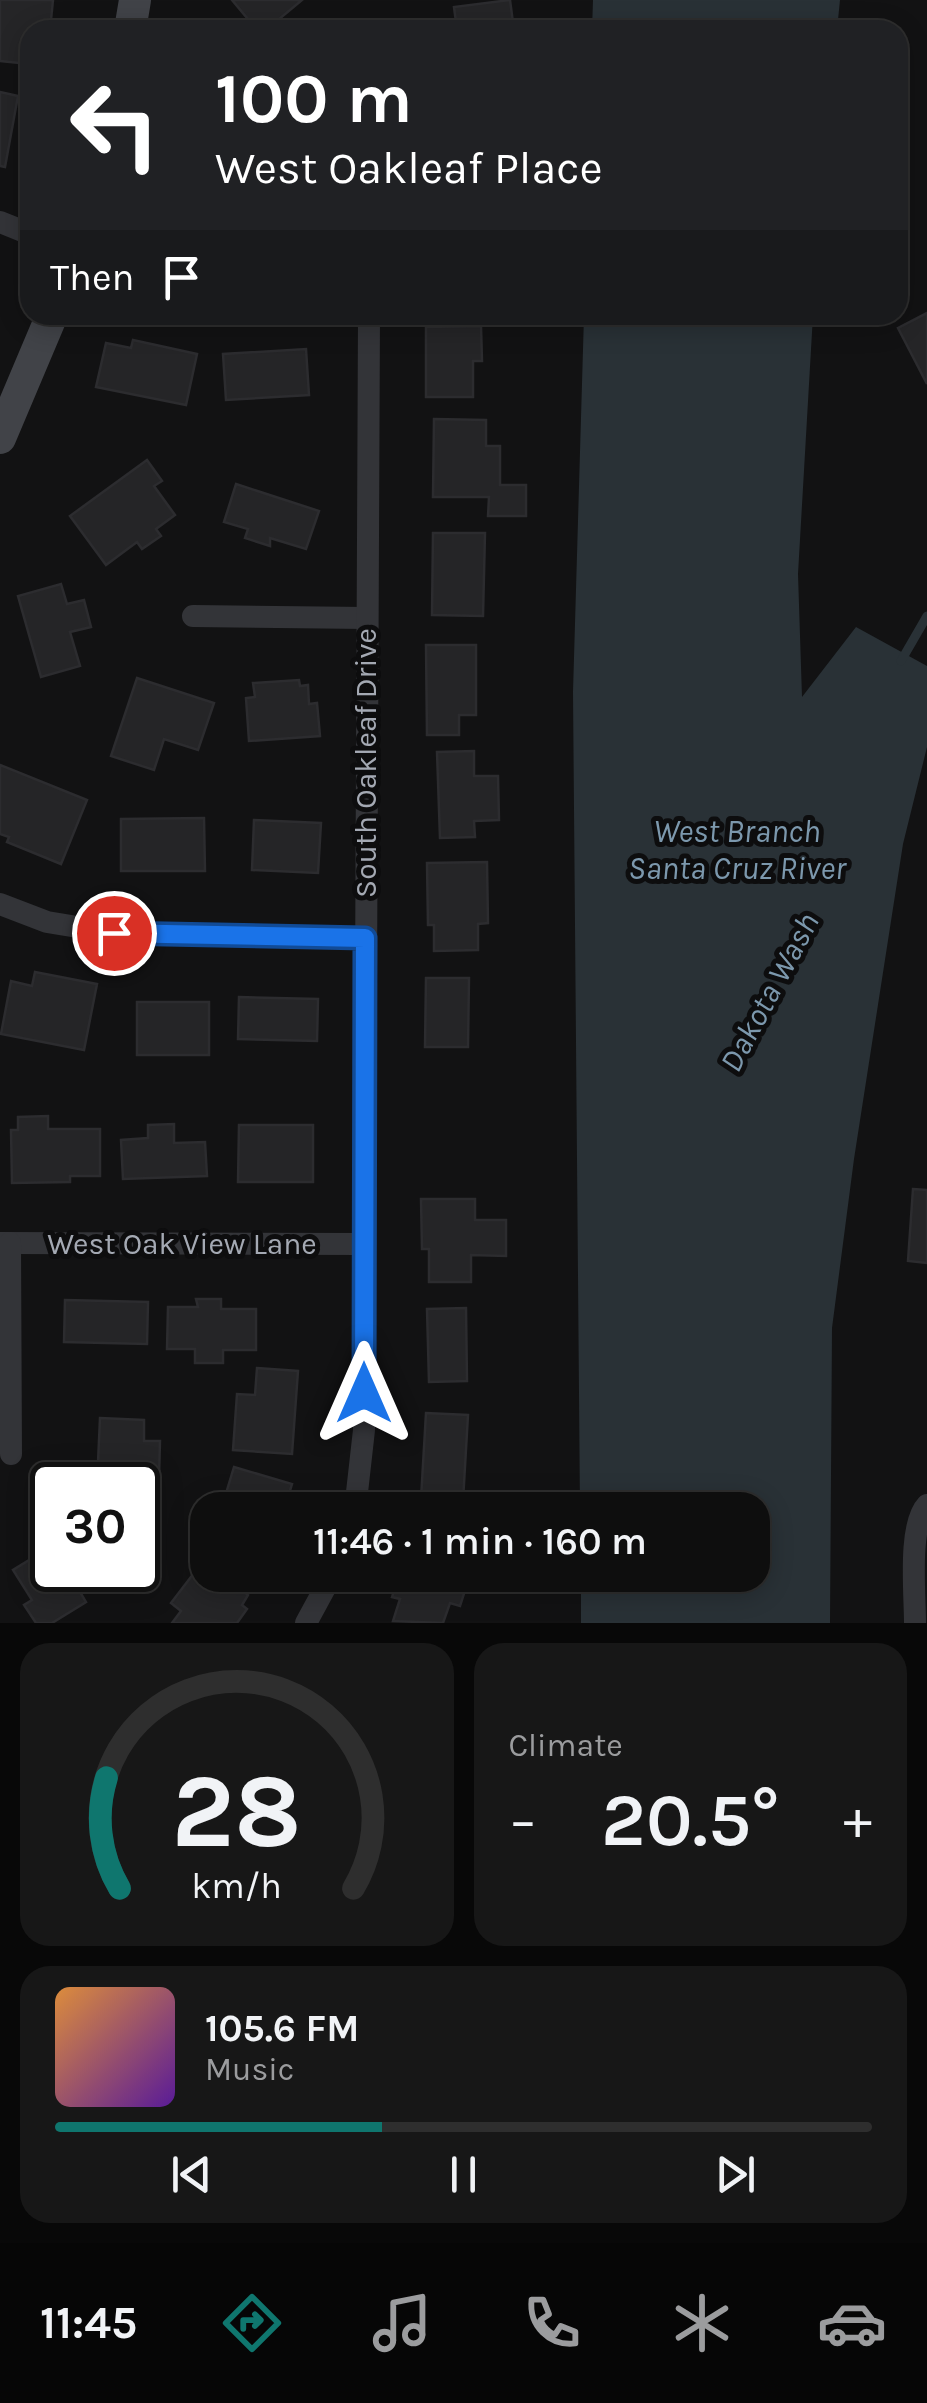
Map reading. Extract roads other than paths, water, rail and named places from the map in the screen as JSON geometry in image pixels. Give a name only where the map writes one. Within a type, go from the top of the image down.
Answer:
[{"type":"street","points":[[0,438],[48,325]]},
{"type":"street","name":"South Oakleaf Drive","points":[[356,1492],[364,1430],[369,325]]},
{"type":"street","points":[[193,616],[367,618]]},
{"type":"street","points":[[0,904],[47,922],[114,933],[365,938]]},
{"type":"street","points":[[5,1243],[10,1454]]},
{"type":"street","name":"West Oak View Lane","points":[[5,1243],[365,1244]]},
{"type":"street","points":[[915,1623],[916,1537],[919,1514],[927,1505]]},
{"type":"street","points":[[306,1623],[323,1592]]},
{"type":"water","points":[[593,0],[840,0],[838,20],[592,20]]},
{"type":"water","name":"West Branch Santa Cruz River","points":[[584,325],[812,325],[798,574],[802,697],[856,627],[927,666],[927,747],[903,844],[832,1328],[830,1623],[581,1623],[581,1592],[770,1592],[770,1492],[580,1492],[573,692]]},
{"type":"waterway","name":"Dakota Wash","points":[[901,661],[927,616]]}]
